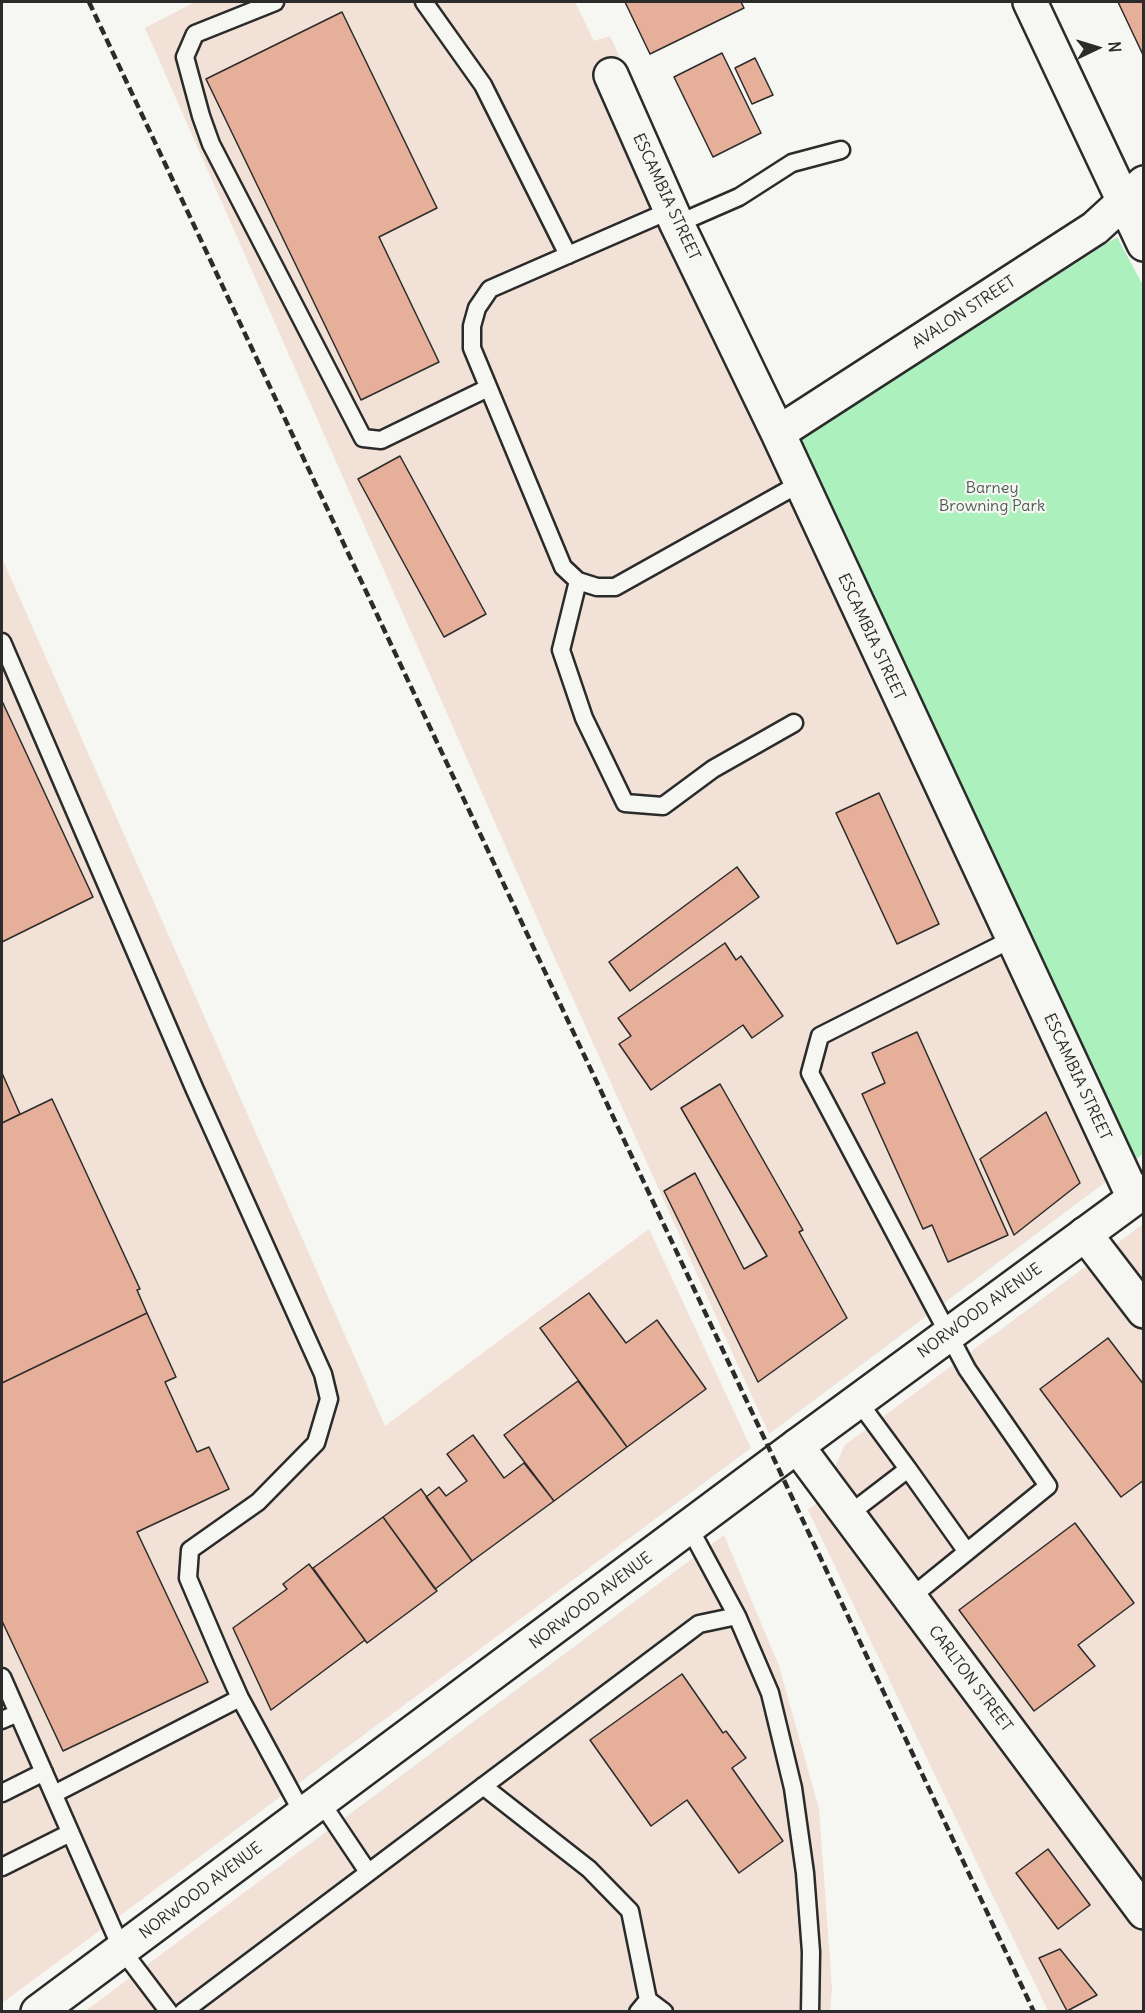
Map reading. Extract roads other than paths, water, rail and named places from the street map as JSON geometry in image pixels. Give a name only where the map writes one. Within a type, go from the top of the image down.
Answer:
[{"type":"street","points":[[1030,2],[1133,193],[1143,244]]},
{"type":"street","name":"ESCAMBIA STREET","points":[[610,75],[674,217],[778,433],[799,484],[1012,939],[1139,1194]]},
{"type":"street","name":"AVALON STREET","points":[[778,433],[1095,228],[1133,193]]},
{"type":"street","name":"NORWOOD AVENUE","points":[[38,2012],[1139,1194]]},
{"type":"street","points":[[1085,1234],[1143,1311]]},
{"type":"street","name":"CARLTON STREET","points":[[797,1446],[1143,1912]]},
{"type":"lane","points":[[275,2],[195,34],[185,57],[201,116],[212,144],[363,438],[381,440],[488,388]]},
{"type":"lane","points":[[424,2],[483,85],[568,255]]},
{"type":"lane","points":[[799,484],[615,587],[597,587],[578,581],[563,567],[488,388],[472,348],[472,326],[477,309],[490,289],[568,255],[674,217],[739,197],[792,163],[841,150]]},
{"type":"lane","points":[[578,581],[561,650],[584,718],[625,803],[663,806],[713,769],[794,723]]},
{"type":"lane","points":[[2,642],[195,1090],[323,1374],[329,1399],[316,1443],[294,1468],[258,1502],[189,1550],[188,1578],[240,1698],[312,1808],[369,1872]]},
{"type":"lane","points":[[910,1598],[1048,1486],[967,1370],[950,1333],[810,1073],[820,1036],[1012,939]]},
{"type":"lane","points":[[858,1401],[967,1552]]},
{"type":"lane","points":[[848,1515],[908,1469]]},
{"type":"lane","points":[[689,1527],[737,1616],[770,1693],[793,1788],[811,1952],[810,2012]]},
{"type":"lane","points":[[183,2012],[699,1624],[737,1616]]},
{"type":"lane","points":[[2,1677],[122,1950],[169,2012]]},
{"type":"lane","points":[[54,1794],[240,1698]]},
{"type":"lane","points":[[2,1720],[18,1713]]},
{"type":"lane","points":[[2,1793],[44,1772]]},
{"type":"lane","points":[[483,1786],[590,1869],[630,1911],[643,2006],[664,2012]]},
{"type":"lane","points":[[2,1867],[70,1833]]},
{"type":"railway","points":[[89,2],[1034,2012]]},
{"type":"park label","name":"Barney Browning Park","points":[[992,497]]}]
